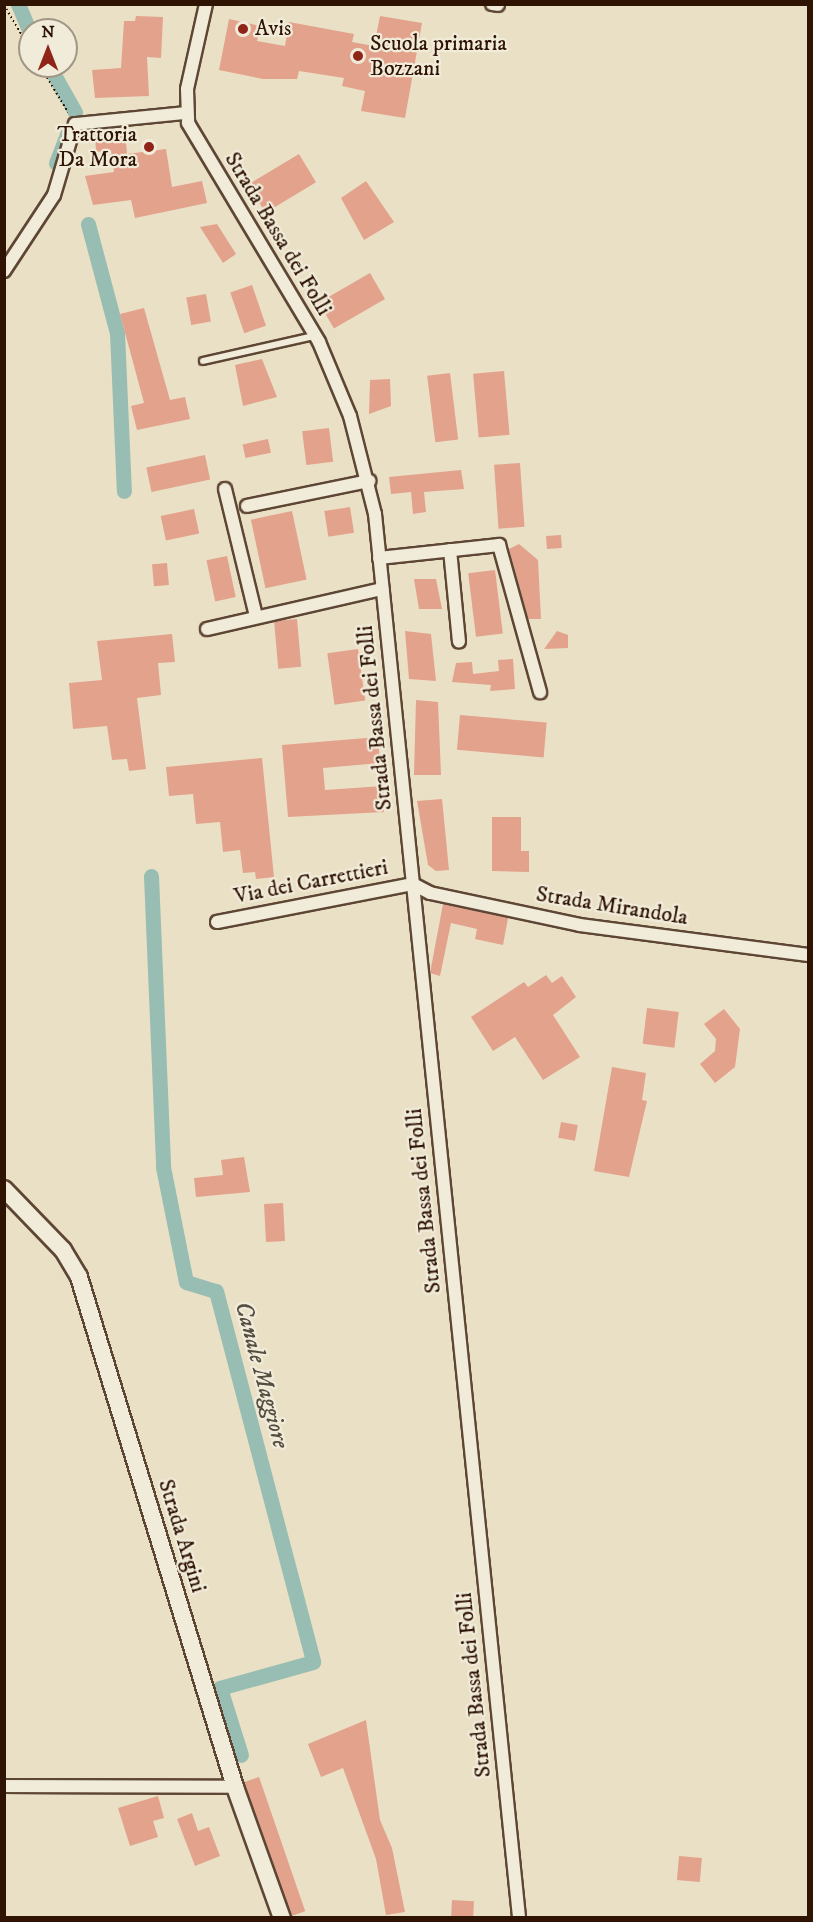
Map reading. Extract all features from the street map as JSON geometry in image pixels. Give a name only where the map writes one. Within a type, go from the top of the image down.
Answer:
[{"type":"main road","name":"Strada Argini","points":[[4,1189],[63,1250],[79,1277],[235,1787],[282,1917]]},
{"type":"street","points":[[4,271],[54,195],[75,124],[185,113],[206,4]]},
{"type":"street","name":"Strada Bassa dei Folli","points":[[185,113],[315,336],[350,416],[369,481],[379,558],[519,1917]]},
{"type":"street","points":[[247,506],[369,481]]},
{"type":"street","points":[[225,489],[256,616]]},
{"type":"street","points":[[379,558],[499,545],[540,692]]},
{"type":"street","points":[[450,550],[459,642]]},
{"type":"street","points":[[207,628],[382,589]]},
{"type":"street","name":"Via dei Carrettieri","points":[[217,922],[413,884]]},
{"type":"street","name":"Strada Mirandola","points":[[413,884],[430,893],[580,925],[808,955]]},
{"type":"street","points":[[4,1786],[235,1787]]},
{"type":"lane","points":[[203,361],[315,336]]},
{"type":"path","points":[[4,5],[18,29]]},
{"type":"path","points":[[47,78],[75,124]]},
{"type":"building","points":[[136,16],[163,17],[161,58],[147,57],[149,96],[95,98],[92,70],[121,68],[124,21],[135,21]]},
{"type":"building","points":[[380,16],[422,23],[405,118],[361,111],[365,91],[342,86],[344,78],[299,71],[297,79],[263,79],[219,70],[229,19],[260,26],[257,41],[285,46],[289,22],[354,34],[352,42],[374,46]]},
{"type":"building","points":[[125,132],[127,154],[166,149],[172,187],[202,181],[207,203],[135,218],[131,200],[93,205],[85,176],[114,172],[111,150],[96,152],[95,133]]},
{"type":"building","points":[[299,154],[316,182],[265,213],[248,184]]},
{"type":"building","points":[[366,181],[394,222],[364,240],[341,198]]},
{"type":"building","points":[[217,224],[236,254],[223,263],[200,227]]},
{"type":"building","points":[[370,273],[385,299],[334,328],[319,302]]},
{"type":"building","points":[[252,285],[266,326],[244,333],[230,292]]},
{"type":"building","points":[[206,294],[211,322],[191,325],[186,297]]},
{"type":"building","points":[[144,308],[170,400],[185,397],[190,419],[137,430],[131,406],[144,403],[120,314]]},
{"type":"building","points":[[262,359],[277,397],[243,406],[235,365]]},
{"type":"building","points":[[504,371],[510,435],[479,437],[473,374]]},
{"type":"building","points":[[450,373],[458,440],[435,442],[427,376]]},
{"type":"building","points":[[390,379],[391,406],[369,414],[370,380]]},
{"type":"building","points":[[329,428],[333,462],[306,465],[302,431]]},
{"type":"building","points":[[268,439],[271,453],[245,458],[243,444]]},
{"type":"building","points":[[205,455],[210,479],[152,492],[146,467]]},
{"type":"building","points":[[520,463],[524,527],[499,529],[494,465]]},
{"type":"building","points":[[461,470],[464,489],[424,492],[426,512],[413,514],[411,492],[391,494],[389,477]]},
{"type":"building","points":[[350,507],[354,533],[328,537],[324,511]]},
{"type":"building","points":[[194,509],[199,533],[166,541],[161,516]]},
{"type":"building","points":[[292,511],[307,579],[265,588],[251,520]]},
{"type":"building","points":[[561,535],[562,548],[547,549],[546,536]]},
{"type":"building","points":[[519,544],[538,560],[541,619],[528,619],[509,549]]},
{"type":"building","points":[[227,556],[236,597],[215,601],[206,560]]},
{"type":"building","points":[[167,563],[169,585],[154,586],[152,564]]},
{"type":"building","points":[[495,570],[503,634],[476,637],[468,573]]},
{"type":"building","points":[[414,579],[436,579],[442,609],[419,609]]},
{"type":"building","points":[[297,619],[301,667],[278,669],[274,621]]},
{"type":"building","points":[[405,631],[431,634],[436,681],[409,679]]},
{"type":"building","points":[[557,631],[568,635],[568,648],[544,649]]},
{"type":"building","points":[[172,634],[175,662],[158,663],[161,695],[137,698],[146,769],[129,771],[127,759],[112,760],[107,726],[73,729],[69,683],[102,680],[97,641]]},
{"type":"building","points":[[358,649],[365,700],[335,705],[327,653]]},
{"type":"building","points":[[513,659],[515,689],[490,691],[491,685],[452,682],[456,663],[472,662],[473,674],[499,671],[498,660]]},
{"type":"building","points":[[416,700],[438,702],[441,775],[414,775]]},
{"type":"building","points":[[460,715],[547,723],[544,757],[457,750]]},
{"type":"building","points":[[378,737],[380,763],[323,768],[325,790],[383,786],[384,812],[288,817],[282,745]]},
{"type":"building","points":[[262,758],[274,877],[256,879],[255,872],[243,873],[240,850],[223,852],[220,822],[196,824],[193,794],[169,796],[166,767]]},
{"type":"building","points":[[442,799],[449,870],[436,871],[428,865],[417,801]]},
{"type":"building","points":[[492,817],[521,817],[521,851],[529,851],[529,872],[492,871]]},
{"type":"building","points":[[443,904],[508,918],[503,945],[475,939],[477,929],[451,923],[440,976],[430,973]]},
{"type":"building","points":[[546,975],[552,983],[562,976],[576,997],[553,1015],[580,1057],[543,1080],[515,1037],[493,1051],[471,1017],[524,982],[528,987]]},
{"type":"building","points":[[647,1008],[679,1012],[674,1048],[643,1044]]},
{"type":"building","points":[[724,1009],[740,1029],[735,1067],[715,1083],[700,1064],[715,1051],[716,1039],[704,1024]]},
{"type":"building","points":[[612,1067],[646,1073],[642,1100],[647,1101],[629,1177],[594,1171]]},
{"type":"building","points":[[561,1122],[578,1125],[575,1141],[558,1138]]},
{"type":"building","points":[[244,1157],[250,1192],[196,1197],[194,1178],[223,1175],[221,1160]]},
{"type":"building","points":[[283,1203],[285,1241],[266,1242],[264,1204]]},
{"type":"building","points":[[366,1720],[380,1820],[392,1848],[405,1912],[386,1915],[376,1859],[343,1768],[321,1777],[308,1744]]},
{"type":"building","points":[[259,1777],[305,1911],[290,1916],[244,1782]]},
{"type":"building","points":[[158,1796],[164,1818],[153,1821],[158,1837],[130,1846],[118,1808]]},
{"type":"building","points":[[192,1813],[198,1831],[209,1827],[220,1856],[195,1866],[177,1819]]},
{"type":"building","points":[[679,1856],[702,1858],[700,1882],[677,1880]]},
{"type":"building","points":[[452,1900],[474,1901],[473,1918],[451,1917]]},
{"type":"waterway","name":"Canale Maggiore","points":[[18,4],[24,18]]},
{"type":"waterway","name":"Canale Maggiore","points":[[56,78],[75,112]]},
{"type":"waterway","name":"Canale Maggiore","points":[[56,163],[68,132]]},
{"type":"waterway","points":[[88,224],[117,333],[124,491]]},
{"type":"waterway","name":"Canale Maggiore","points":[[151,876],[163,1167],[186,1282],[216,1291],[313,1662],[220,1688],[241,1755]]},
{"type":"place","name":"Avis","points":[[243,29]]},
{"type":"place","name":"Scuola primaria Bozzani","points":[[358,56]]},
{"type":"place","name":"Trattoria Da Mora","points":[[149,147]]}]
